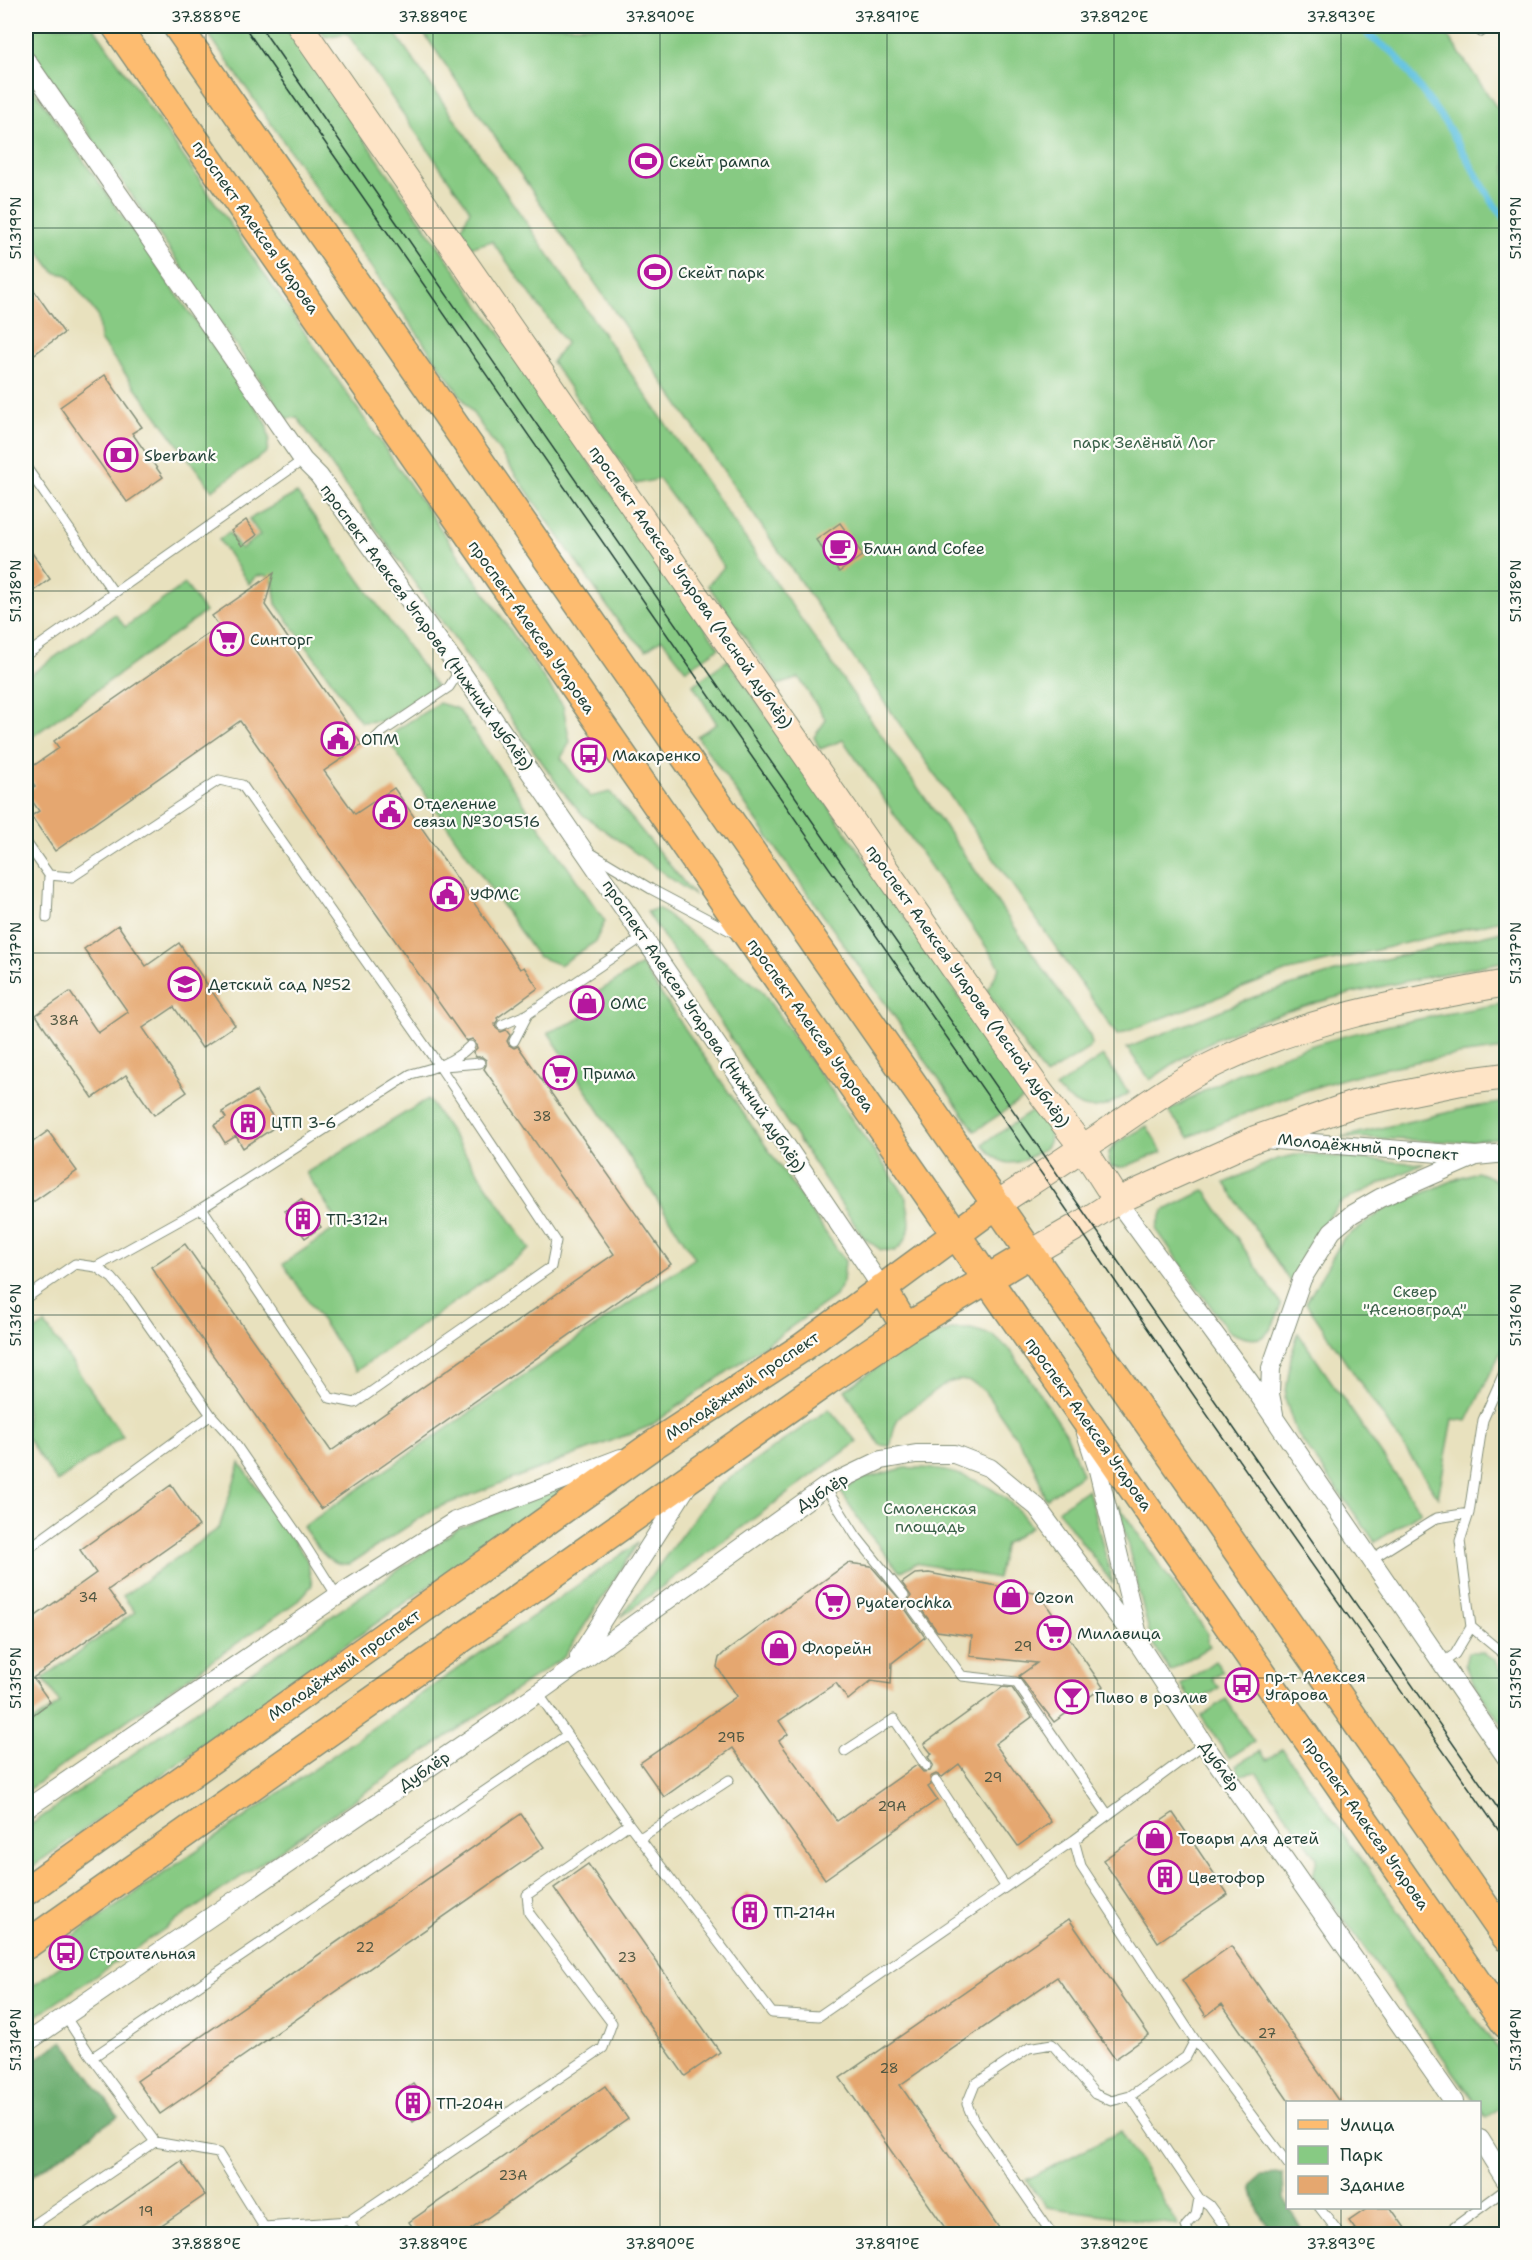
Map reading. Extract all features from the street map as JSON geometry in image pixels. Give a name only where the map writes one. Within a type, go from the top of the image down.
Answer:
[{"type":"main road","name":"проспект Алексея Угарова","points":[[116,26],[626,763],[755,944],[1506,2024]]},
{"type":"main road","points":[[177,26],[1506,1937]]},
{"type":"main road","name":"Молодёжный проспект","points":[[26,1891],[653,1446],[802,1347],[998,1204]]},
{"type":"main road","name":"Молодёжный проспект","points":[[26,1946],[906,1328],[1031,1253]]},
{"type":"main road","points":[[882,1288],[906,1328]]},
{"type":"street","name":"проспект Алексея Угарова (Лесной дублёр)","points":[[300,26],[1040,1092],[1083,1148],[1117,1201]]},
{"type":"street","name":"проспект Алексея Угарова (Нижний дублёр)","points":[[26,60],[303,460],[319,476],[460,669],[882,1288]]},
{"type":"street","name":"Молодёжный проспект","points":[[998,1204],[1153,1100],[1210,1066],[1268,1040],[1356,1013],[1506,983]]},
{"type":"street","name":"Молодёжный проспект","points":[[1031,1253],[1117,1201],[1256,1138],[1354,1104],[1461,1082],[1506,1076]]},
{"type":"street","name":"Молодёжный проспект","points":[[1256,1138],[1476,1156]]},
{"type":"street","name":"Молодёжный проспект","points":[[1275,1419],[1270,1394],[1271,1368],[1302,1280],[1332,1231],[1352,1214],[1380,1198],[1476,1156]]},
{"type":"street","points":[[1476,1156],[1505,1156]]},
{"type":"street","points":[[1117,1201],[1275,1419],[1506,1757]]},
{"type":"street","points":[[1077,1406],[1098,1470],[1140,1646]]},
{"type":"street","points":[[26,1809],[337,1596],[455,1521],[653,1446]]},
{"type":"street","name":"Дублёр","points":[[26,2043],[537,1693],[825,1487],[881,1460],[916,1454],[954,1454],[990,1468],[1037,1507],[1140,1646],[1204,1744],[1453,2101]]},
{"type":"street","name":"Молодёжный проспект","points":[[574,1666],[694,1476]]},
{"type":"street","points":[[1481,2142],[1506,2181]]},
{"type":"lane","points":[[26,655],[303,460]]},
{"type":"lane","points":[[26,467],[114,593]]},
{"type":"lane","points":[[375,740],[382,732],[449,687],[460,669]]},
{"type":"lane","points":[[48,875],[72,877],[219,780],[242,785],[440,1067],[556,1241],[551,1267],[355,1403],[330,1398],[202,1208]]},
{"type":"lane","points":[[26,844],[48,875],[47,918]]},
{"type":"lane","points":[[583,849],[651,889],[755,944]]},
{"type":"lane","points":[[502,1025],[528,1014],[643,937]]},
{"type":"lane","points":[[514,1041],[528,1014]]},
{"type":"lane","points":[[440,1067],[470,1046]]},
{"type":"lane","points":[[96,1267],[202,1208],[411,1074],[440,1067],[480,1063]]},
{"type":"lane","points":[[26,1298],[75,1264],[96,1267],[112,1278],[130,1299],[211,1415],[229,1435],[297,1532],[337,1596]]},
{"type":"lane","points":[[1442,1663],[1455,1654],[1471,1628],[1460,1541],[1469,1513],[1483,1420],[1506,1368]]},
{"type":"lane","points":[[26,1554],[29,1548],[211,1415]]},
{"type":"lane","points":[[825,1487],[856,1536],[904,1596]]},
{"type":"lane","points":[[1370,1560],[1437,1518],[1469,1513]]},
{"type":"lane","points":[[913,1609],[962,1676],[1016,1682],[1108,1815]]},
{"type":"lane","points":[[1471,1628],[1506,1656]]},
{"type":"lane","points":[[537,1693],[640,1838],[772,2013],[819,2016],[1074,1840],[1204,1744]]},
{"type":"lane","points":[[845,1751],[894,1719],[926,1766]]},
{"type":"lane","points":[[93,2056],[567,1735]]},
{"type":"lane","points":[[640,1838],[729,1780]]},
{"type":"lane","points":[[936,1781],[1005,1886]]},
{"type":"lane","points":[[256,2235],[264,2227],[349,2221],[603,2048],[612,2023],[529,1913],[527,1895],[630,1824]]},
{"type":"lane","points":[[1074,1840],[1081,1866],[1195,2040],[1286,2163]]},
{"type":"lane","points":[[65,2016],[155,2142]]},
{"type":"lane","points":[[1052,2235],[973,2119],[967,2104],[975,2084],[1029,2048],[1052,2043],[1095,2094],[1111,2102],[1130,2096],[1186,2056],[1195,2040]]},
{"type":"lane","points":[[1130,2096],[1199,2198],[1209,2205],[1230,2235]]},
{"type":"lane","points":[[26,2230],[155,2142],[218,2153],[264,2227]]},
{"type":"lane","points":[[1481,2208],[1506,2189]]},
{"type":"lane","points":[[1189,2235],[1186,2226],[1196,2215],[1199,2198]]},
{"type":"lane","points":[[1321,2209],[1340,2235]]},
{"type":"lane","points":[[1445,2235],[1479,2209]]},
{"type":"lane","points":[[349,2221],[357,2235]]},
{"type":"green space","points":[[26,26],[93,26],[563,706],[570,742],[561,758],[590,797],[610,792],[695,896],[582,814],[561,789],[297,417],[287,419],[26,43]]},
{"type":"green space","points":[[203,26],[285,26],[719,648],[686,670],[662,639],[646,650],[619,623]]},
{"type":"green space","points":[[322,26],[390,26],[1090,1036],[1092,1044],[1088,1049],[1045,1076],[987,991],[1000,967],[843,740],[820,749],[814,737],[826,720],[799,678],[778,685],[708,585],[724,567],[659,479],[636,484],[552,362],[566,343],[492,241],[472,247],[461,230],[470,210],[347,33],[326,37],[319,28]]},
{"type":"green space","name":"парк Зелёный Лог","points":[[419,26],[1441,26],[1497,108],[1506,102],[1506,919],[1285,972],[1117,1035],[765,531]]},
{"type":"green space","points":[[26,78],[266,422],[269,438],[267,452],[212,490],[100,340],[98,316],[67,275],[54,272],[26,234]]},
{"type":"green space","points":[[297,493],[436,686],[382,721],[361,722],[276,604],[273,582],[266,575],[256,576],[249,584],[219,540],[229,532],[241,549],[260,535],[249,519]]},
{"type":"green space","points":[[185,584],[205,612],[26,741],[26,678],[115,614],[125,627]]},
{"type":"green space","points":[[728,660],[1027,1096],[975,1131],[697,736],[717,724],[693,685]]},
{"type":"green space","points":[[439,703],[458,709],[605,921],[595,942],[560,965],[537,956],[390,743],[396,730]]},
{"type":"green space","points":[[658,908],[761,990],[905,1195],[910,1219],[909,1232],[895,1251],[881,1250],[863,1237],[647,912]]},
{"type":"green space","points":[[1506,930],[1506,961],[1352,993],[1276,1015],[1204,1045],[1150,1080],[1127,1048],[1254,997],[1348,968]]},
{"type":"green space","points":[[641,965],[845,1261],[843,1281],[835,1296],[650,1426],[434,1509],[350,1564],[334,1562],[322,1553],[303,1527],[695,1258],[548,1032],[571,1023],[601,1006],[598,992]]},
{"type":"green space","points":[[1506,1003],[1506,1049],[1422,1061],[1339,1080],[1282,1099],[1189,1137],[1168,1111],[1232,1076],[1305,1047],[1372,1029]]},
{"type":"green space","points":[[1103,1056],[1129,1093],[1108,1104],[1091,1108],[1075,1103],[1055,1088]]},
{"type":"green space","points":[[428,1099],[530,1249],[356,1371],[283,1264],[340,1225],[306,1173]]},
{"type":"green space","points":[[1506,1102],[1506,1137],[1461,1142],[1342,1137],[1467,1108]]},
{"type":"green space","points":[[1037,1108],[1050,1133],[1049,1142],[1045,1148],[1013,1163],[1006,1163],[994,1157],[983,1144]]},
{"type":"green space","points":[[1147,1126],[1162,1152],[1124,1167],[1111,1167],[1108,1154],[1115,1144]]},
{"type":"green space","points":[[1300,1154],[1423,1164],[1341,1202],[1313,1236],[1290,1282],[1225,1183],[1277,1159]]},
{"type":"green space","name":"Сквер \"Асеновград\"","points":[[1476,1172],[1493,1179],[1506,1192],[1506,1341],[1467,1421],[1453,1419],[1438,1497],[1306,1303],[1343,1239],[1384,1210]]},
{"type":"green space","points":[[1205,1190],[1281,1304],[1269,1332],[1257,1339],[1249,1339],[1228,1331],[1156,1229],[1163,1211]]},
{"type":"green space","points":[[45,1324],[123,1436],[57,1482],[26,1436],[26,1337]]},
{"type":"green space","points":[[955,1329],[971,1329],[992,1335],[1011,1351],[1066,1433],[1082,1474],[1046,1499],[1037,1472],[1024,1449],[985,1392],[976,1385],[960,1380],[952,1382],[900,1416],[896,1422],[890,1446],[880,1445],[845,1390],[918,1339]]},
{"type":"green space","points":[[1298,1333],[1421,1512],[1375,1542],[1296,1432],[1285,1399],[1291,1357]]},
{"type":"green space","points":[[829,1409],[857,1442],[621,1617],[716,1488]]},
{"type":"green space","points":[[240,1463],[307,1560],[312,1585],[299,1600],[26,1791],[26,1727],[60,1703],[43,1678],[135,1612],[123,1596],[219,1528]]},
{"type":"green space","name":"Смоленская площадь","points":[[904,1468],[923,1468],[959,1474],[992,1489],[1020,1512],[1031,1527],[1005,1544],[997,1578],[916,1563],[900,1572],[865,1529],[841,1492],[858,1480]]},
{"type":"green space","points":[[576,1482],[26,1871],[26,1828],[459,1528]]},
{"type":"green space","points":[[1088,1489],[1113,1584],[1058,1510]]},
{"type":"green space","points":[[1118,1505],[1208,1634],[1207,1641],[1210,1646],[1170,1671],[1151,1640]]},
{"type":"green space","points":[[638,1543],[564,1657],[35,2017],[26,2002],[26,1990],[81,1952],[71,1938]]},
{"type":"green space","points":[[1468,1652],[1482,1652],[1495,1660],[1506,1679],[1506,1730],[1471,1680],[1465,1665]]},
{"type":"green space","points":[[1215,1661],[1223,1671],[1212,1678],[1219,1688],[1194,1704],[1181,1685]]},
{"type":"green space","points":[[1226,1699],[1254,1742],[1229,1758],[1201,1716]]},
{"type":"green space","points":[[1282,1749],[1506,2061],[1506,2103],[1486,2118],[1481,2110],[1481,2101],[1474,2101],[1313,1876],[1317,1858],[1256,1772],[1240,1775],[1236,1765],[1260,1751],[1267,1760]]},
{"type":"green space","points":[[63,2041],[118,2116],[26,2180],[26,2066]]},
{"type":"green space","points":[[1121,2131],[1178,2225],[1047,2207],[1026,2180]]},
{"type":"green space","points":[[1283,2174],[1286,2209],[1290,2209],[1304,2234],[1274,2234],[1258,2210],[1252,2187],[1260,2175]]},
{"type":"building","points":[[26,279],[64,333],[26,360]]},
{"type":"building","name":"Sberbank","points":[[105,375],[142,427],[132,433],[163,477],[127,502],[60,407]]},
{"type":"building","points":[[246,520],[257,535],[242,546],[231,531]]},
{"type":"building","name":"Блин and Cofee","points":[[840,523],[863,555],[839,572],[816,540]]},
{"type":"building","points":[[26,544],[50,579],[26,596]]},
{"type":"building","points":[[274,573],[265,605],[362,745],[324,771],[355,814],[394,788],[520,969],[524,967],[538,988],[497,1018],[496,1028],[501,1032],[506,1030],[510,1035],[507,1041],[509,1045],[514,1048],[518,1046],[671,1264],[321,1509],[151,1267],[185,1244],[331,1451],[614,1254],[484,1069],[486,1060],[476,1057],[473,1052],[477,1048],[475,1042],[472,1039],[466,1041],[240,721],[55,851],[31,816],[39,811],[26,792],[35,786],[26,771],[59,748],[54,741],[219,626],[212,616]]},
{"type":"building","points":[[118,925],[146,966],[179,943],[235,1025],[202,1048],[174,1007],[143,1028],[187,1092],[154,1115],[126,1075],[93,1098],[36,1015],[70,992],[98,1033],[128,1012],[84,949]]},
{"type":"building","name":"ЦТП 3-6","points":[[256,1091],[278,1125],[243,1148],[236,1136],[225,1143],[214,1125],[226,1118],[222,1112]]},
{"type":"building","points":[[48,1131],[77,1171],[26,1207],[26,1147]]},
{"type":"building","name":"ТП-312н","points":[[301,1199],[321,1227],[305,1238],[285,1211]]},
{"type":"building","points":[[171,1485],[199,1526],[108,1590],[125,1613],[33,1678],[50,1702],[26,1720],[26,1623],[96,1573],[80,1550]]},
{"type":"building","points":[[848,1563],[871,1566],[902,1602],[908,1602],[911,1596],[902,1583],[915,1574],[929,1573],[1039,1594],[1103,1687],[1054,1722],[1019,1676],[1037,1663],[970,1656],[972,1636],[937,1631],[918,1605],[913,1602],[907,1606],[906,1610],[925,1637],[892,1663],[891,1684],[871,1681],[848,1700],[836,1683],[779,1721],[788,1734],[779,1741],[837,1821],[917,1765],[923,1772],[930,1771],[933,1765],[928,1757],[932,1754],[924,1744],[1003,1687],[1012,1688],[1032,1717],[995,1744],[1051,1822],[1018,1846],[959,1764],[942,1777],[936,1774],[930,1777],[931,1785],[928,1787],[937,1800],[825,1879],[733,1748],[664,1797],[640,1763],[737,1696],[717,1667],[719,1658],[724,1653]]},
{"type":"building","name":"Цветофор","points":[[1173,1813],[1228,1894],[1158,1942],[1103,1860]]},
{"type":"building","points":[[521,1814],[544,1847],[160,2114],[137,2081]]},
{"type":"building","points":[[588,1864],[720,2052],[685,2076],[554,1888]]},
{"type":"building","name":"ТП-214н","points":[[748,1893],[767,1919],[751,1930],[733,1905]]},
{"type":"building","points":[[1069,1919],[1149,2035],[1115,2059],[1057,1977],[900,2085],[1004,2235],[950,2235],[840,2078]]},
{"type":"building","points":[[1231,1946],[1339,2101],[1289,2101],[1222,2004],[1206,2016],[1182,1980]]},
{"type":"building","name":"ТП-204н","points":[[413,2084],[431,2110],[413,2122],[396,2096]]},
{"type":"building","points":[[605,2086],[628,2119],[463,2235],[418,2235],[409,2222]]},
{"type":"building","points":[[181,2161],[205,2195],[147,2235],[75,2235]]},
{"type":"building","points":[[1367,2209],[1392,2209],[1410,2235],[1359,2235],[1349,2221]]},
{"type":"waterway","points":[[1363,26],[1369,36],[1394,53],[1447,125],[1495,206],[1506,219]]},
{"type":"tram line","points":[[244,26],[1506,1841]]},
{"type":"tram line","points":[[260,26],[1506,1820]]},
{"type":"place","name":"Скейт рампа","points":[[646,161]]},
{"type":"place","name":"Скейт парк","points":[[655,272]]},
{"type":"place","name":"Sberbank","points":[[121,455]]},
{"type":"place","name":"Блин and Cofee","points":[[840,548]]},
{"type":"place","name":"Синторг","points":[[227,639]]},
{"type":"place","name":"ОПМ","points":[[338,739]]},
{"type":"place","name":"Макаренко","points":[[589,755]]},
{"type":"place","name":"Отделение связи №309516","points":[[390,812]]},
{"type":"place","name":"УФМС","points":[[447,894]]},
{"type":"place","name":"Детский сад №52","points":[[185,984]]},
{"type":"place","name":"ОМС","points":[[587,1003]]},
{"type":"place","name":"Прима","points":[[560,1073]]},
{"type":"place","name":"ЦТП 3-6","points":[[248,1122]]},
{"type":"place","name":"ТП-312н","points":[[303,1219]]},
{"type":"place","name":"Ozon","points":[[1011,1597]]},
{"type":"place","name":"Pyaterochka","points":[[833,1602]]},
{"type":"place","name":"Милавица","points":[[1054,1633]]},
{"type":"place","name":"Флорейн","points":[[779,1648]]},
{"type":"place","name":"пр-т Алексея Угарова","points":[[1242,1685]]},
{"type":"place","name":"Пиво в розлив","points":[[1072,1697]]},
{"type":"place","name":"Товары для детей","points":[[1155,1838]]},
{"type":"place","name":"Цветофор","points":[[1165,1877]]},
{"type":"place","name":"ТП-214н","points":[[750,1912]]},
{"type":"place","name":"Строительная","points":[[66,1953]]},
{"type":"place","name":"ТП-204н","points":[[413,2103]]}]
